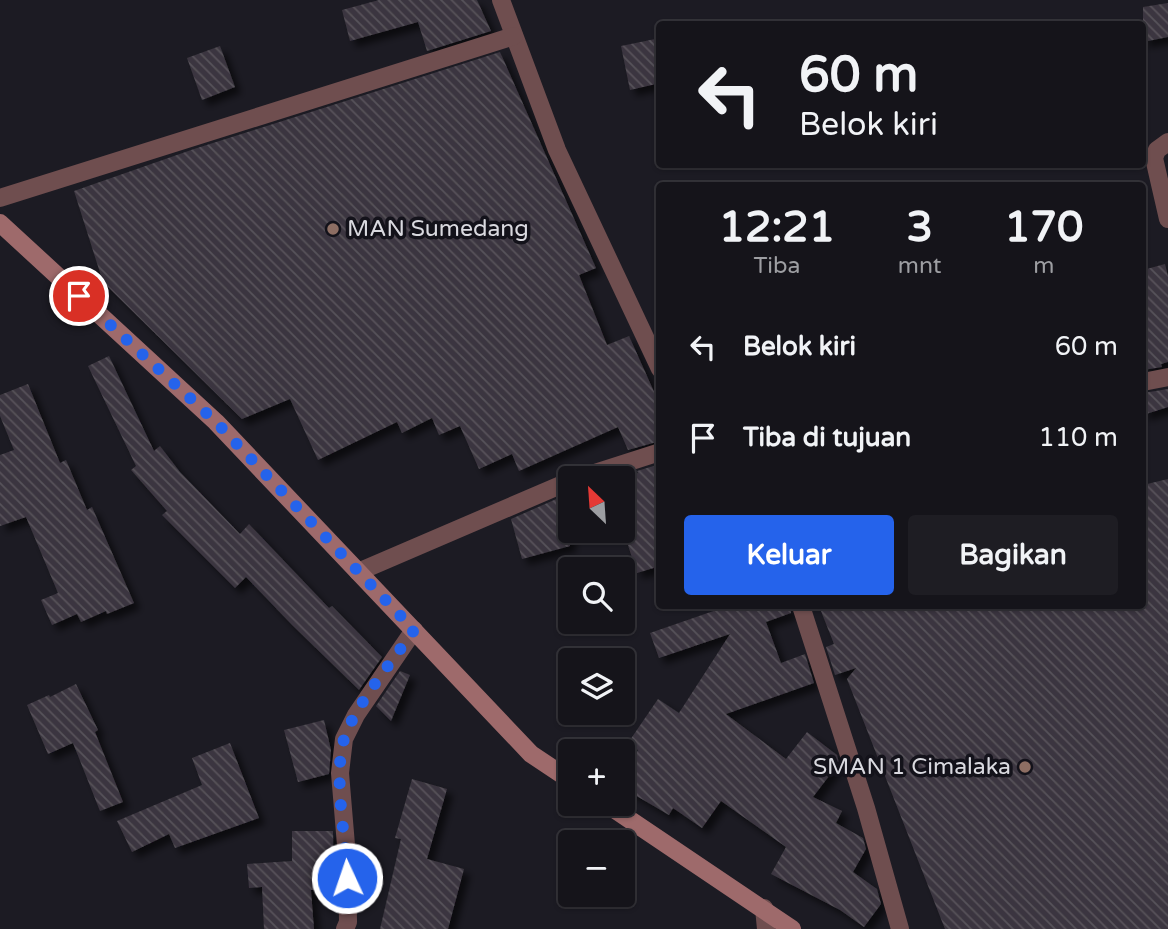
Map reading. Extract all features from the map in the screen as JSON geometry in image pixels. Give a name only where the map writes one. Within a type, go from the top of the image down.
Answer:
[{"type":"street","points":[[501,0],[557,150],[656,360]]},
{"type":"street","points":[[0,198],[514,36]]},
{"type":"street","points":[[1168,142],[1157,150],[1154,158],[1168,219]]},
{"type":"street","points":[[0,223],[216,422],[531,754],[558,772]]},
{"type":"street","points":[[1146,381],[1168,377]]},
{"type":"street","points":[[616,466],[656,453]]},
{"type":"street","points":[[358,572],[558,486]]},
{"type":"street","points":[[801,609],[866,807],[900,929]]},
{"type":"street","points":[[345,929],[348,922],[347,857],[340,773],[344,739],[356,715],[414,630]]},
{"type":"street","points":[[625,816],[792,929]]},
{"type":"street","points":[[764,908],[766,929]]},
{"type":"building","points":[[379,0],[477,0],[491,31],[427,51],[418,22],[350,41],[342,10]]},
{"type":"building","points":[[1168,3],[1168,37],[1146,41],[1143,7]]},
{"type":"building","points":[[656,39],[656,84],[630,90],[621,46]]},
{"type":"building","points":[[220,46],[235,87],[202,100],[187,58]]},
{"type":"building","name":"MAN Sumedang","points":[[500,52],[596,268],[579,275],[607,345],[629,336],[656,396],[656,442],[628,450],[618,427],[519,471],[512,454],[479,469],[460,426],[439,435],[432,418],[402,433],[397,422],[318,460],[290,399],[242,419],[103,282],[74,191],[194,149]]},
{"type":"building","points":[[1165,264],[1168,276],[1168,362],[1161,364],[1162,367],[1146,370],[1146,269]]},
{"type":"building","points":[[109,356],[154,451],[160,446],[180,472],[240,534],[249,524],[329,608],[332,606],[382,657],[359,690],[246,577],[235,588],[162,515],[167,511],[131,470],[136,466],[88,366]]},
{"type":"building","points":[[28,384],[60,463],[66,460],[87,510],[92,507],[134,603],[81,622],[77,614],[52,625],[41,600],[58,593],[26,517],[0,526],[0,455],[14,450],[0,416],[0,395]]},
{"type":"building","points":[[1168,389],[1168,407],[1146,414],[1146,393]]},
{"type":"building","points":[[656,465],[656,567],[637,573],[635,557],[632,557],[627,543],[635,543],[635,474],[637,471]]},
{"type":"building","name":"SMAN 1 Cimalaka","points":[[1168,479],[1168,929],[945,929],[847,679],[856,668],[835,675],[826,647],[834,644],[820,609],[1146,609],[1146,484]]},
{"type":"building","points":[[558,498],[558,543],[570,543],[570,546],[522,559],[511,519]]},
{"type":"building","points":[[719,609],[790,609],[791,613],[766,622],[781,663],[805,654],[814,683],[726,714],[786,759],[807,732],[837,755],[839,763],[813,797],[842,811],[836,823],[863,838],[866,849],[853,872],[877,889],[881,904],[864,927],[840,910],[771,874],[786,847],[721,801],[702,828],[673,808],[669,815],[635,795],[635,755],[638,750],[635,748],[635,739],[631,739],[658,699],[679,713],[730,634],[659,658],[650,633]]},
{"type":"building","points":[[400,671],[410,675],[391,721],[376,706]]},
{"type":"building","points":[[76,684],[98,730],[95,732],[123,802],[100,811],[73,743],[48,754],[27,705]]},
{"type":"building","points":[[324,720],[331,750],[329,774],[298,782],[284,730]]},
{"type":"building","points":[[230,743],[259,818],[175,848],[169,834],[132,852],[117,821],[202,785],[192,758]]},
{"type":"building","points":[[412,779],[447,789],[427,859],[464,869],[448,929],[380,929],[401,839],[395,838]]},
{"type":"building","points":[[292,831],[333,831],[334,890],[311,890],[314,929],[264,929],[262,887],[249,888],[247,864],[292,861]]},
{"type":"place","name":"MAN Sumedang","points":[[333,229]]},
{"type":"place","name":"SMAN 1 Cimalaka","points":[[1025,767]]},
{"type":"route","points":[[79,296],[216,422],[414,630],[356,715],[344,739],[340,773],[347,878]]}]
